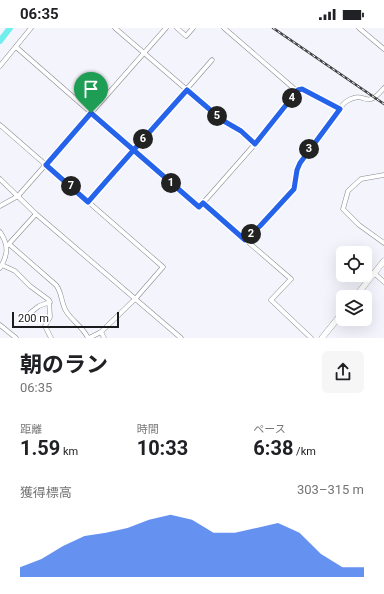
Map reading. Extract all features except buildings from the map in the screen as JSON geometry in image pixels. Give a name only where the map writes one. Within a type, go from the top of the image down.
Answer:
[{"type":"main road","points":[[361,290],[384,261]]},
{"type":"main road","points":[[322,338],[336,321]]},
{"type":"street","points":[[0,66],[32,28]]},
{"type":"street","points":[[115,28],[222,120],[241,131],[255,144]]},
{"type":"street","points":[[0,206],[18,196],[166,28]]},
{"type":"street","points":[[177,28],[186,36],[193,28]]},
{"type":"street","points":[[224,28],[298,92]]},
{"type":"street","points":[[359,28],[384,49]]},
{"type":"street","points":[[16,46],[199,207],[302,89],[340,109]]},
{"type":"street","points":[[88,202],[212,60]]},
{"type":"street","points":[[245,240],[294,189],[297,170],[300,163],[348,100],[361,96],[369,100],[373,100],[384,88]]},
{"type":"street","points":[[0,125],[163,267],[136,298],[102,332],[89,338],[86,332],[65,310],[60,289],[56,284],[8,245],[0,232]]},
{"type":"street","points":[[384,175],[361,179],[348,191],[343,209],[359,225],[384,243]]},
{"type":"street","points":[[0,179],[36,214],[181,338]]},
{"type":"street","points":[[203,203],[291,279],[270,300],[311,338]]},
{"type":"street","points":[[36,214],[8,245],[7,254],[1,266],[18,274],[50,302],[50,317],[45,326],[51,338]]},
{"type":"street","points":[[374,273],[384,282]]},
{"type":"street","points":[[30,313],[39,306],[50,302]]},
{"type":"street","points":[[0,325],[16,338]]},
{"type":"street","points":[[102,332],[104,338]]},
{"type":"waterway","points":[[0,41],[10,28]]},
{"type":"railway","points":[[273,28],[384,104]]},
{"type":"route","points":[[91,113],[46,165],[88,202],[134,150],[160,120],[187,90],[222,120],[241,131],[255,144],[298,90],[302,89],[340,109],[300,163],[297,170],[295,186],[292,192],[245,240],[203,203],[199,207],[134,150],[91,113]]}]
